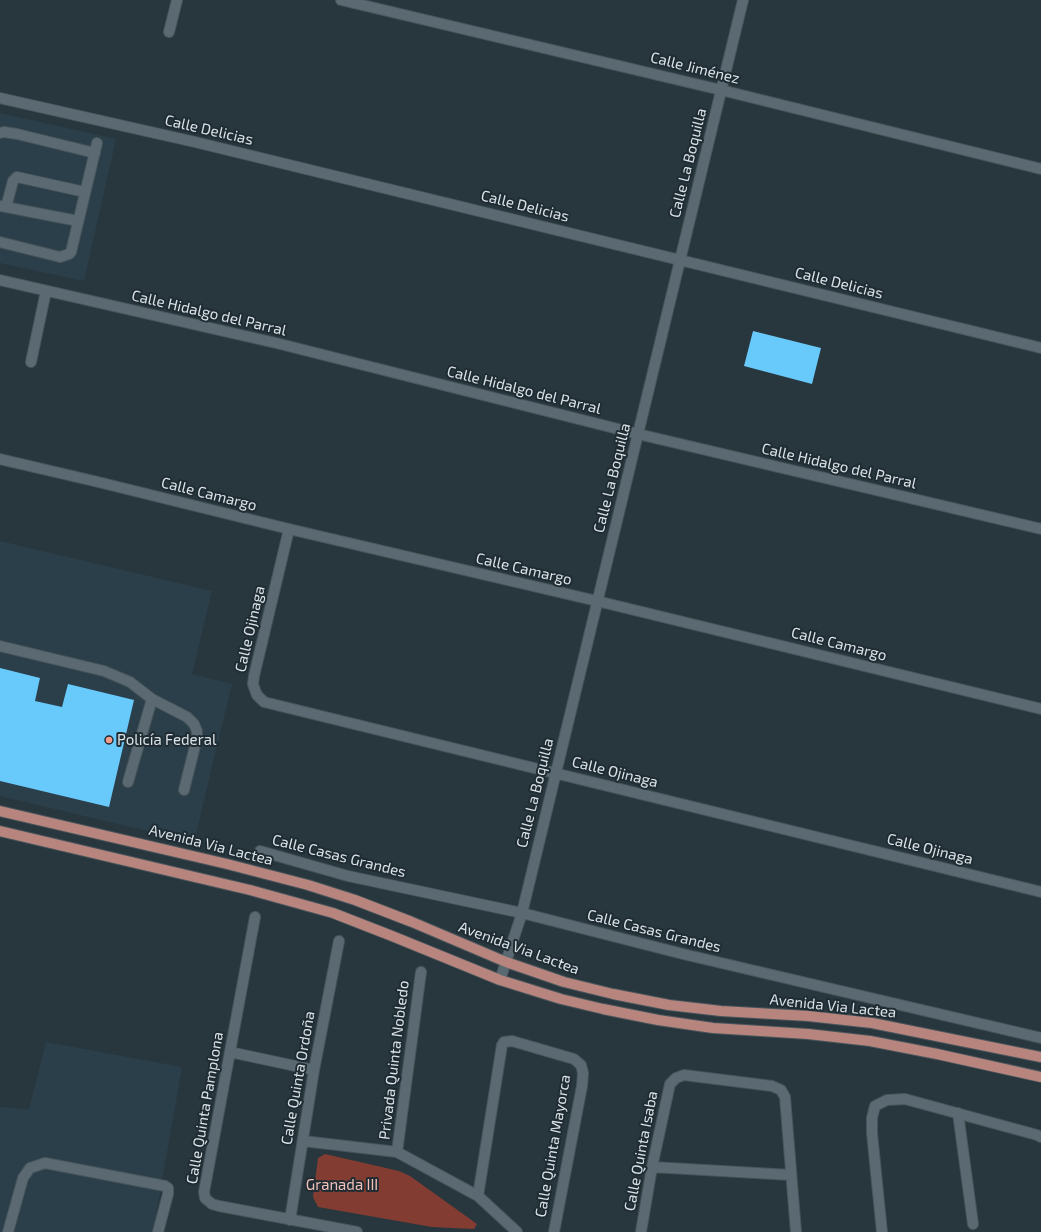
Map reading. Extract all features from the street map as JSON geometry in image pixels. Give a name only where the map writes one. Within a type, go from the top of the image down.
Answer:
[{"type":"main road","name":"Avenida Via Lactea","points":[[0,811],[220,862],[308,885],[355,900],[506,962],[564,982],[613,994],[669,1005],[721,1011],[808,1016],[872,1023],[1041,1057]]},
{"type":"main road","name":"Avenida Via Lactea","points":[[0,831],[250,890],[333,913],[500,980],[561,999],[603,1009],[713,1028],[808,1034],[870,1041],[1041,1077]]},
{"type":"street","points":[[169,32],[177,0]]},
{"type":"street","name":"Calle Jiménez","points":[[341,0],[721,90],[1041,169]]},
{"type":"street","name":"Calle La Boquilla","points":[[500,980],[522,913],[743,0]]},
{"type":"street","name":"Calle Delicias","points":[[0,98],[195,142],[1041,348]]},
{"type":"street","points":[[0,133],[4,132],[17,134],[96,148],[71,252],[64,257],[0,242]]},
{"type":"street","points":[[78,221],[3,206],[12,181],[17,177],[85,192]]},
{"type":"street","name":"Calle Hidalgo del Parral","points":[[0,280],[276,343],[638,434],[1041,529]]},
{"type":"street","points":[[31,362],[46,290]]},
{"type":"street","name":"Calle Camargo","points":[[0,459],[289,529],[597,601],[1041,709]]},
{"type":"street","name":"Calle Ojinaga","points":[[289,529],[254,676],[253,684],[255,690],[260,699],[264,702],[1041,892]]},
{"type":"street","points":[[0,646],[104,671],[130,682],[152,699],[187,717],[194,724],[197,731],[197,738],[184,790]]},
{"type":"street","points":[[128,782],[152,699]]},
{"type":"street","name":"Calle Casas Grandes","points":[[260,851],[348,876],[522,913],[683,954],[1041,1038]]},
{"type":"street","name":"Calle Quinta Pamplona","points":[[254,917],[204,1192],[205,1198],[212,1204],[219,1206],[358,1232]]},
{"type":"street","name":"Calle Quinta Ordoña","points":[[290,1220],[314,1070],[338,941]]},
{"type":"street","name":"Privada Quinta Nobledo","points":[[397,1152],[421,972]]},
{"type":"street","name":"Calle Quinta Mayorca","points":[[478,1196],[502,1044],[504,1042],[512,1041],[574,1059],[581,1065],[582,1086],[554,1232]]},
{"type":"street","points":[[230,1052],[314,1070]]},
{"type":"street","name":"Calle Quinta Isaba","points":[[641,1232],[652,1167],[670,1084],[676,1078],[684,1075],[772,1086],[781,1090],[785,1097],[791,1175]]},
{"type":"street","points":[[882,1232],[872,1133],[872,1118],[875,1106],[887,1100],[905,1099],[1041,1137]]},
{"type":"street","points":[[958,1113],[973,1224]]},
{"type":"street","points":[[302,1141],[397,1152],[478,1196],[517,1232]]},
{"type":"street","points":[[8,1232],[23,1178],[30,1168],[46,1163],[165,1186],[168,1188],[168,1194],[158,1232]]},
{"type":"street","points":[[652,1167],[791,1175],[796,1232]]},
{"type":"shaded area","points":[[0,113],[116,139],[84,281],[0,263]]},
{"type":"shaded area","name":"Policía Federal","points":[[0,541],[212,591],[192,674],[232,684],[194,842],[0,796]]},
{"type":"shaded area","points":[[46,1042],[182,1067],[153,1232],[0,1232],[0,1107],[29,1109]]},
{"type":"green space","name":"Granada III","points":[[325,1154],[399,1171],[410,1176],[477,1224],[474,1229],[432,1227],[318,1207],[313,1197],[318,1158]]},
{"type":"building","points":[[753,331],[821,348],[812,384],[744,366]]},
{"type":"building","points":[[0,668],[40,678],[35,701],[62,707],[68,684],[134,700],[109,807],[0,781]]},
{"type":"place","name":"Policía Federal","points":[[109,740]]}]
